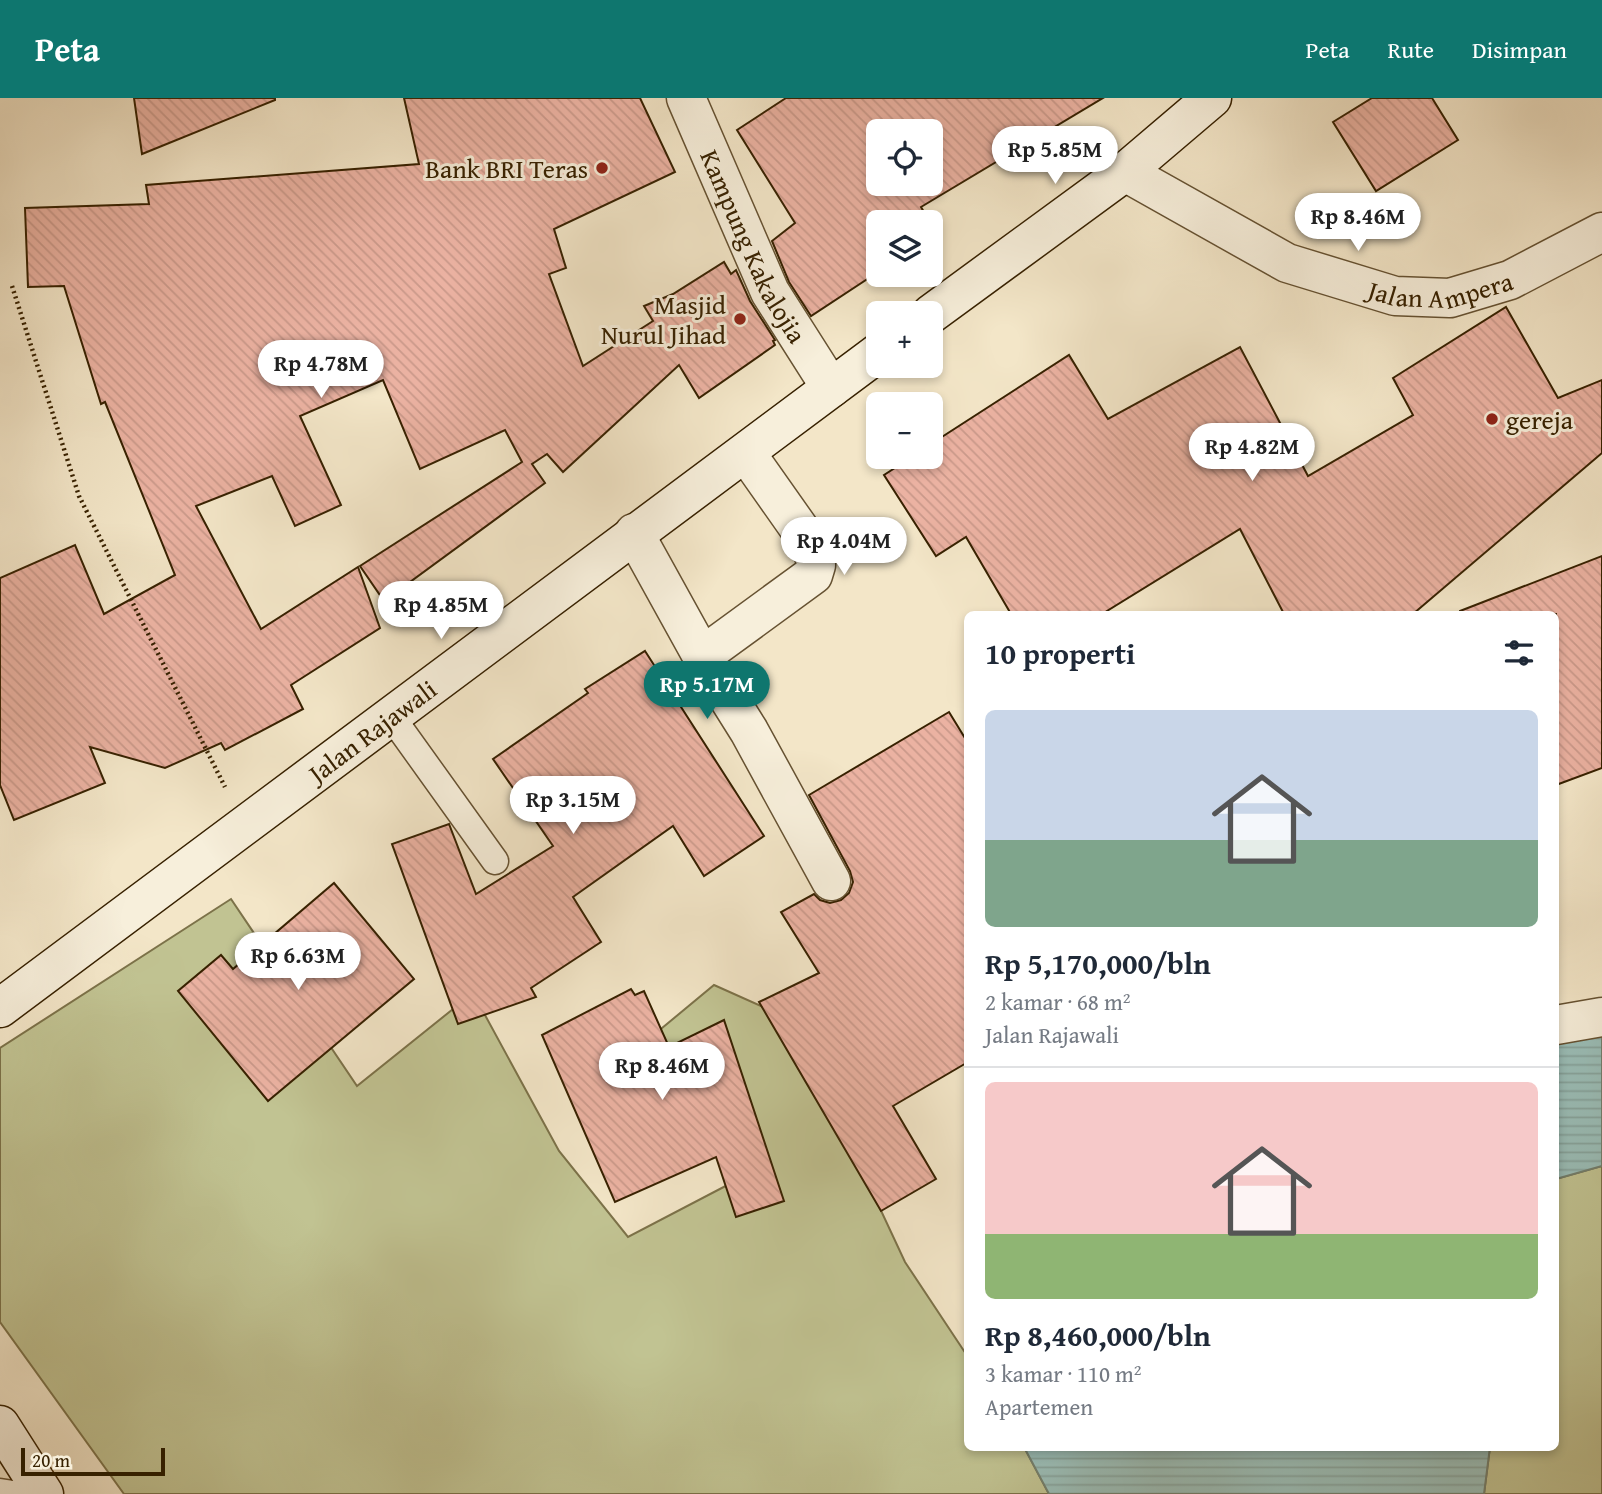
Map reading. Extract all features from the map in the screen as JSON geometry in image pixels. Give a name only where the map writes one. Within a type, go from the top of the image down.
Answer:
[{"type":"main road","name":"Kampung Kakalojia","points":[[686,98],[770,292],[831,388]]},
{"type":"main road","points":[[943,305],[1125,172],[1203,101]]},
{"type":"main road","name":"Jalan Ampera","points":[[1125,172],[1287,263],[1395,296],[1450,298],[1510,279],[1602,232]]},
{"type":"main road","name":"Jalan Rajawali","points":[[0,1008],[866,362]]},
{"type":"main road","points":[[702,656],[813,575],[816,565],[808,541],[746,453]]},
{"type":"main road","points":[[635,533],[702,656],[749,731],[831,881]]},
{"type":"main road","points":[[0,977],[41,978]]},
{"type":"main road","points":[[1559,1024],[1602,1017]]},
{"type":"main road","points":[[0,1425],[44,1494]]},
{"type":"lane","points":[[391,716],[495,861]]},
{"type":"lane","points":[[0,1492],[13,1494]]},
{"type":"path","points":[[12,286],[79,496],[244,826]]},
{"type":"green space","points":[[231,899],[357,1086],[473,993],[559,1151],[628,1237],[739,1179],[650,1038],[714,985],[792,1020],[905,1262],[964,1351],[964,1451],[1026,1451],[1049,1494],[124,1494],[0,1322],[0,1048]]},
{"type":"green space","points":[[1602,1166],[1602,1494],[1484,1494],[1489,1451],[1559,1451],[1559,1178]]},
{"type":"water","points":[[1602,1036],[1602,1166],[1559,1178],[1559,1042]]},
{"type":"water","points":[[1026,1451],[1489,1451],[1484,1494],[1049,1494]]},
{"type":"building","points":[[134,98],[275,98],[275,100],[142,154]]},
{"type":"building","points":[[404,98],[640,98],[675,172],[554,229],[566,268],[549,274],[583,366],[653,321],[644,306],[673,294],[724,262],[731,274],[736,270],[750,301],[775,340],[775,345],[699,398],[679,365],[563,472],[547,454],[532,464],[545,483],[384,601],[360,566],[522,462],[505,430],[420,469],[383,380],[300,416],[341,505],[295,526],[272,476],[196,506],[261,629],[358,567],[380,628],[291,685],[303,709],[225,750],[221,743],[165,768],[90,747],[105,783],[14,820],[0,785],[0,578],[75,545],[104,614],[175,575],[105,402],[101,404],[64,286],[28,287],[25,208],[149,204],[146,185],[419,164]]},
{"type":"building","points":[[786,98],[1103,98],[943,194],[943,119],[866,119],[866,196],[939,196],[921,207],[923,210],[866,210],[866,280],[811,316],[789,282],[772,241],[795,223],[737,130]]},
{"type":"building","points":[[1372,98],[1432,98],[1458,140],[1376,191],[1333,122]]},
{"type":"building","points":[[1506,307],[1558,398],[1602,380],[1602,453],[1417,611],[1282,611],[1240,529],[1107,611],[1009,611],[966,537],[936,556],[884,475],[893,469],[943,469],[943,436],[1069,355],[1108,419],[1240,347],[1308,476],[1413,415],[1393,378]]},
{"type":"building","points":[[1602,556],[1602,768],[1559,784],[1559,611],[1460,611]]},
{"type":"building","points":[[645,651],[764,836],[704,876],[673,826],[573,897],[601,942],[531,988],[536,997],[458,1024],[392,844],[449,824],[476,894],[553,846],[493,759],[588,693],[585,689]]},
{"type":"building","points":[[949,712],[964,736],[964,1064],[893,1106],[936,1179],[881,1211],[759,1002],[819,973],[781,912],[814,894],[820,900],[830,903],[841,900],[849,893],[853,882],[850,871],[809,795]]},
{"type":"building","points":[[334,883],[414,979],[268,1101],[178,991],[221,955],[233,969]]},
{"type":"building","points":[[631,989],[635,995],[644,991],[669,1047],[724,1020],[784,1201],[736,1217],[716,1157],[615,1202],[542,1035]]},
{"type":"place","name":"Bank BRI Teras","points":[[602,168]]},
{"type":"place","name":"Masjid Nurul Jihad","points":[[740,319]]},
{"type":"place","name":"gereja","points":[[1492,419]]}]
